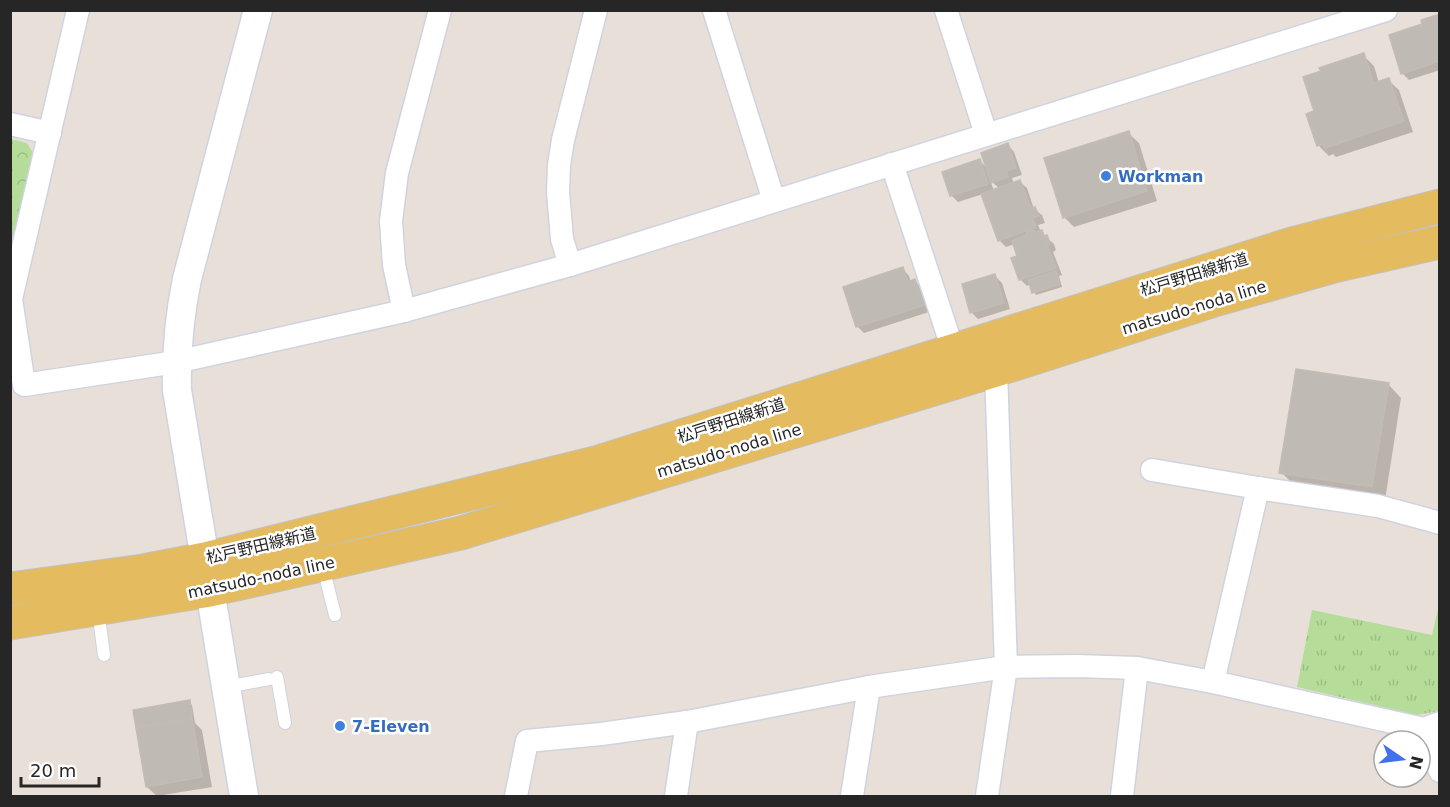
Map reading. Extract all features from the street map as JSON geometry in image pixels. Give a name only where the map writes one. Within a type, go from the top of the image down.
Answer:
[{"type":"main road","name":"松戸野田線新道","points":[[10,589],[143,571],[208,574],[599,462],[1292,244],[1440,206]]},
{"type":"main road","name":"matsudo-noda line","points":[[10,622],[98,608],[208,574],[322,565],[460,533],[1283,280],[1440,242]]},
{"type":"street","points":[[78,10],[11,299],[24,385],[176,362],[404,311],[570,265],[1386,10]]},
{"type":"street","points":[[244,796],[177,390],[176,362],[178,319],[187,279],[258,10]]},
{"type":"street","points":[[404,311],[394,265],[391,221],[397,173],[440,10]]},
{"type":"street","points":[[570,265],[562,239],[558,192],[559,165],[563,140],[596,10]]},
{"type":"street","points":[[714,10],[774,201]]},
{"type":"street","points":[[946,10],[986,134]]},
{"type":"street","points":[[10,124],[50,133]]},
{"type":"street","points":[[892,164],[953,350]]},
{"type":"street","points":[[987,796],[1006,667],[996,370]]},
{"type":"street","points":[[1152,470],[1378,506],[1440,523]]},
{"type":"street","points":[[1213,682],[1258,488]]},
{"type":"street","points":[[516,796],[527,741],[687,722],[869,687],[1006,667],[1137,668],[1432,726],[1440,771]]},
{"type":"street","points":[[1122,796],[1137,668]]},
{"type":"street","points":[[852,796],[869,687]]},
{"type":"street","points":[[676,796],[687,722]]},
{"type":"lane","points":[[322,565],[335,615]]},
{"type":"lane","points":[[98,608],[104,655]]},
{"type":"lane","points":[[226,687],[273,678],[285,723]]},
{"type":"green space","points":[[11,139],[27,143],[33,153],[11,246]]},
{"type":"green space","points":[[1439,605],[1439,711],[1417,715],[1297,687],[1312,610],[1432,635]]},
{"type":"building","points":[[1440,14],[1440,61],[1401,74],[1389,35],[1422,24],[1421,20]]},
{"type":"building","points":[[1364,53],[1373,83],[1389,78],[1404,121],[1325,148],[1323,144],[1317,146],[1306,114],[1314,111],[1303,77],[1321,71],[1319,68]]},
{"type":"building","points":[[1129,131],[1147,191],[1063,218],[1044,158]]},
{"type":"building","points":[[1008,143],[1016,168],[1006,171],[1008,177],[991,183],[981,153]]},
{"type":"building","points":[[980,159],[988,184],[950,196],[942,172]]},
{"type":"building","points":[[1020,180],[1031,208],[1035,207],[1039,216],[1032,218],[1036,227],[998,241],[981,194]]},
{"type":"building","points":[[1032,230],[1036,232],[1042,230],[1044,236],[1047,235],[1050,243],[1047,245],[1056,268],[1019,280],[1011,258],[1017,256],[1012,241]]},
{"type":"building","points":[[903,267],[908,282],[915,279],[924,305],[856,327],[843,287]]},
{"type":"building","points":[[1056,271],[1060,284],[1032,293],[1028,280]]},
{"type":"building","points":[[995,274],[1004,303],[970,313],[962,284]]},
{"type":"building","points":[[1296,369],[1389,383],[1372,487],[1279,473]]},
{"type":"building","points":[[190,700],[192,718],[136,728],[133,710]]},
{"type":"building","points":[[192,718],[202,777],[146,787],[136,728]]},
{"type":"place","name":"Workman","points":[[1106,176]]},
{"type":"place","name":"7-Eleven","points":[[340,726]]}]
